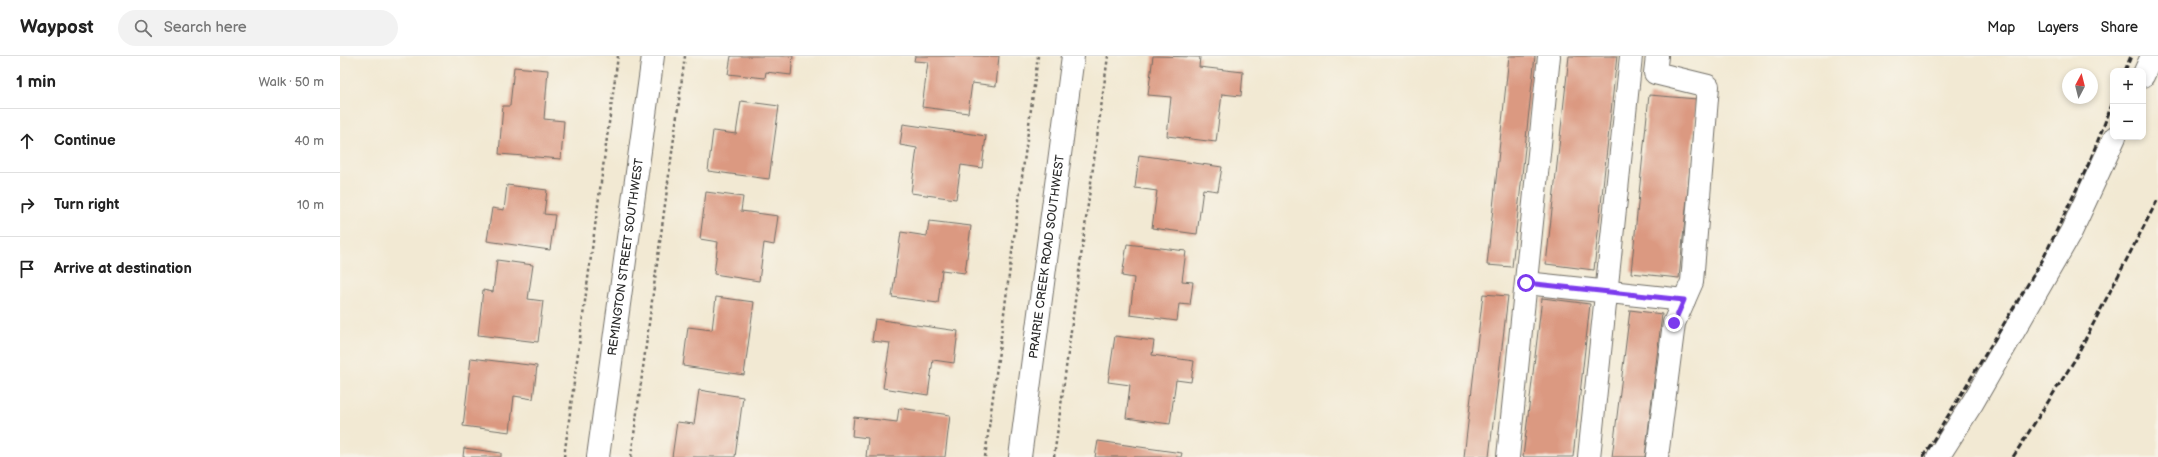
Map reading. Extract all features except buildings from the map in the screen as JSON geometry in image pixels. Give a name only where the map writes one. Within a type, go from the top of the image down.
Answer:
[{"type":"street","name":"REMINGTON STREET SOUTHWEST","points":[[598,457],[653,56]]},
{"type":"street","name":"PRAIRIE CREEK ROAD SOUTHWEST","points":[[1020,457],[1073,56]]},
{"type":"street","points":[[1508,457],[1549,56]]},
{"type":"street","points":[[1589,457],[1631,56]]},
{"type":"street","points":[[1657,56],[1655,73],[1708,86],[1692,282],[1674,323],[1657,457]]},
{"type":"street","points":[[2146,69],[2152,56]]},
{"type":"street","points":[[1938,457],[1973,402],[2071,232],[2114,140]]},
{"type":"street","points":[[1526,283],[1684,300]]},
{"type":"path","points":[[564,457],[618,56]]},
{"type":"path","points":[[631,457],[685,56]]},
{"type":"path","points":[[985,457],[1038,56]]},
{"type":"path","points":[[1054,457],[1108,56]]},
{"type":"railway","points":[[2126,68],[2131,56]]},
{"type":"railway","points":[[1923,457],[2042,261],[2089,163],[2112,104]]},
{"type":"railway","points":[[2013,457],[2074,361],[2158,199]]},
{"type":"route","points":[[1526,283],[1684,300],[1674,323]]}]
